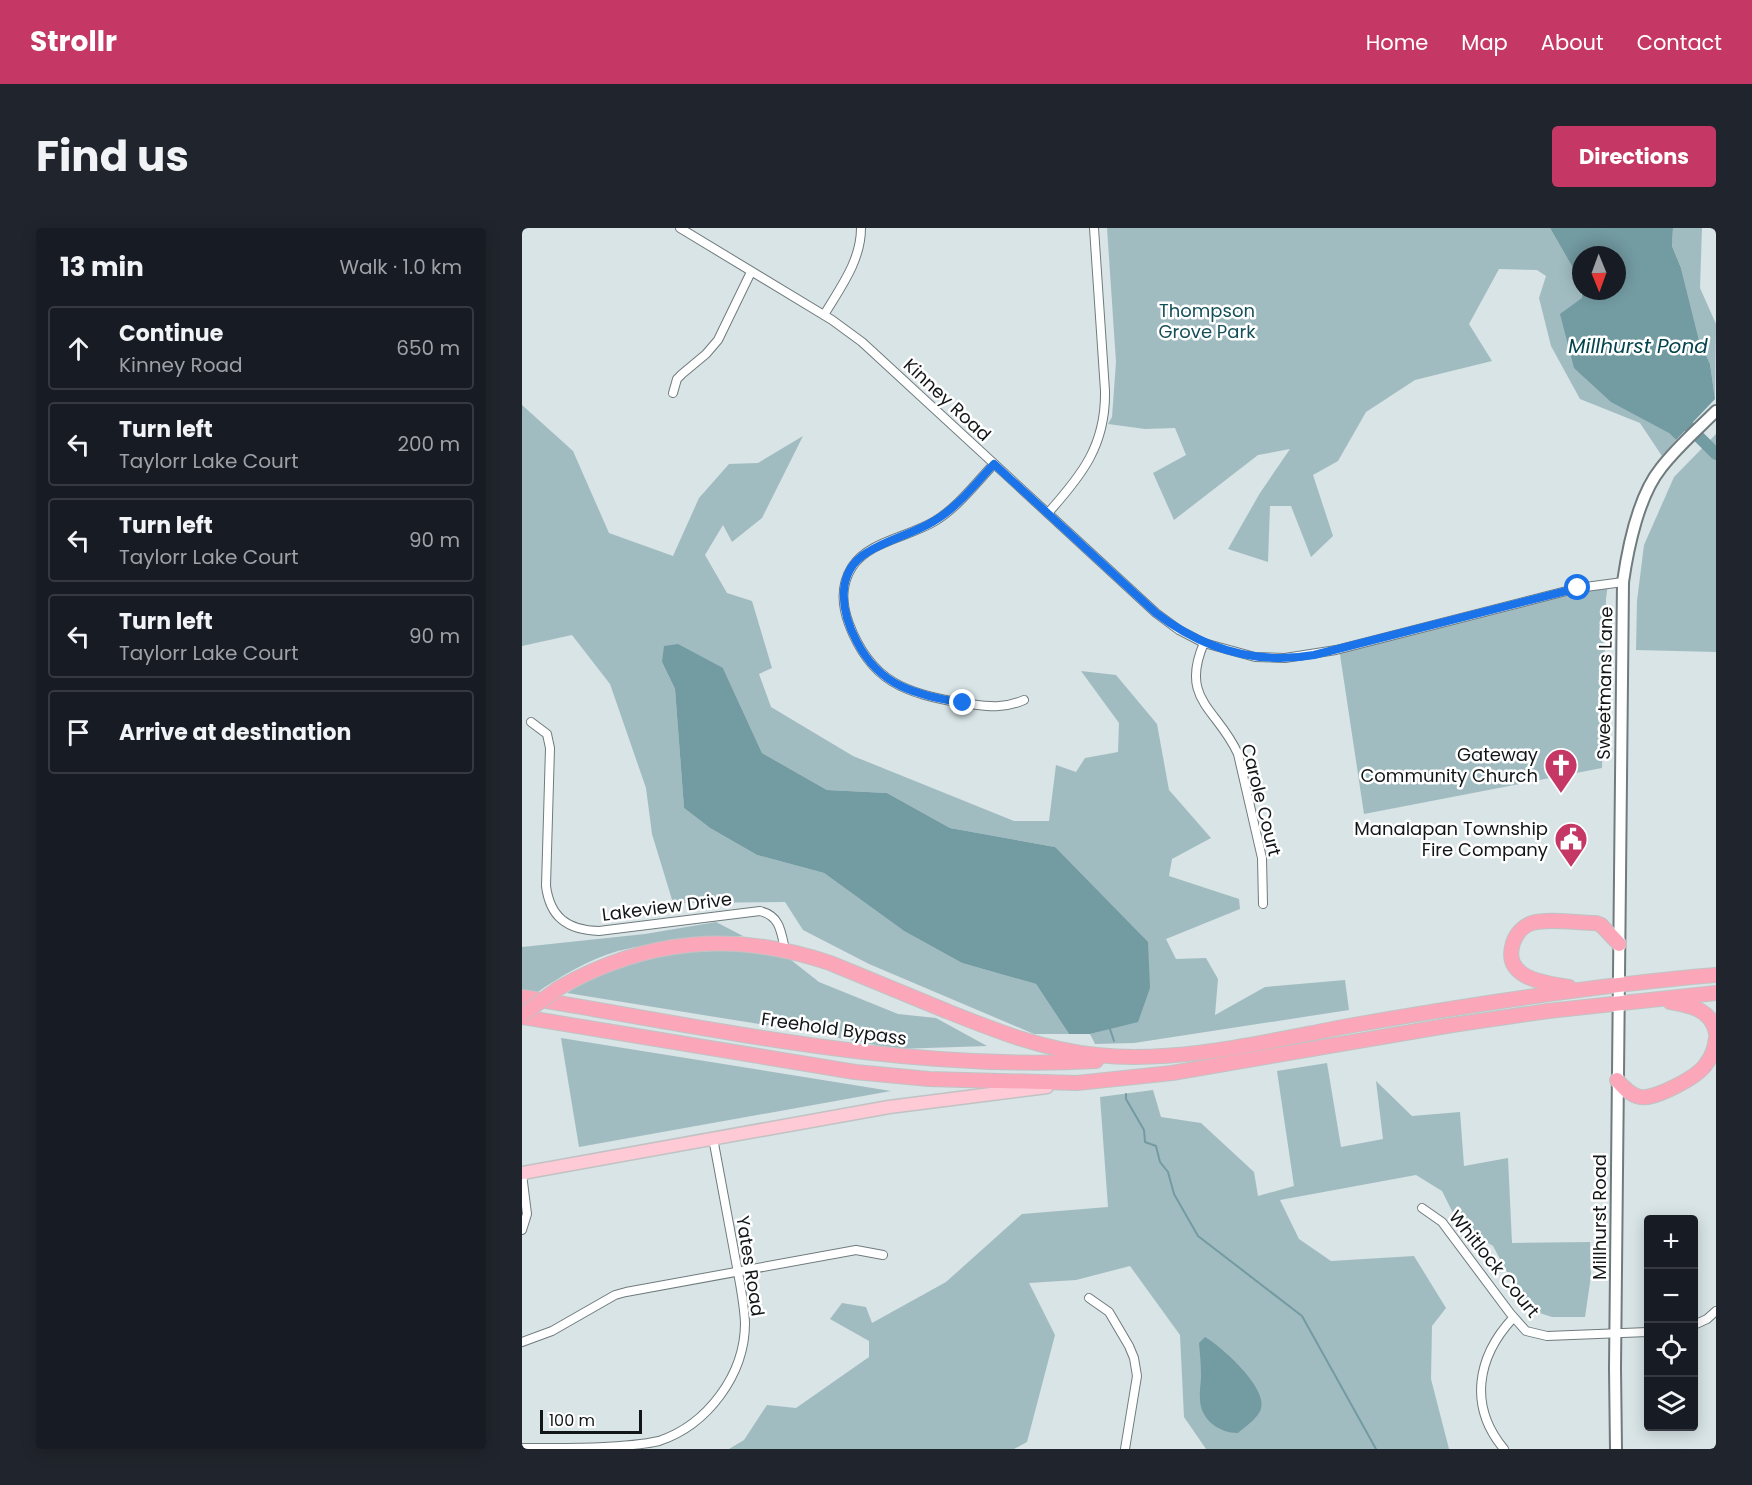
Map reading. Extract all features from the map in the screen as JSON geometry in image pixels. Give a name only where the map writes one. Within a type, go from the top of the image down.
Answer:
[{"type":"highway","points":[[1580,990],[1527,978],[1515,964],[1512,954],[1514,940],[1519,932],[1530,924],[1542,922],[1596,923],[1601,925],[1619,944]]},
{"type":"highway","points":[[522,1016],[559,988],[619,959],[670,946],[724,942],[785,950],[830,963],[1020,1040],[1059,1050],[1143,1059],[1250,1044],[1440,1011],[1580,990],[1716,975]]},
{"type":"highway","name":"Freehold Bypass","points":[[522,1016],[855,1072],[929,1079],[1077,1083],[1184,1072],[1469,1023],[1618,1002],[1716,993]]},
{"type":"highway","name":"Freehold Bypass","points":[[522,997],[779,1040],[914,1059],[1024,1064],[1143,1059]]},
{"type":"highway","points":[[1650,999],[1695,1008],[1710,1018],[1716,1033]]},
{"type":"highway","points":[[1617,1080],[1635,1095],[1651,1096],[1687,1080],[1706,1066],[1716,1038]]},
{"type":"main road","points":[[522,1174],[889,1107],[1077,1083]]},
{"type":"street","name":"Kinney Road","points":[[680,228],[824,315],[862,342],[1156,613],[1179,630],[1204,643],[1255,657],[1300,657],[1369,642],[1569,590],[1623,582]]},
{"type":"street","points":[[824,315],[851,270],[858,249],[861,228]]},
{"type":"street","points":[[1048,513],[1073,485],[1089,462],[1099,440],[1105,415],[1106,391],[1094,228]]},
{"type":"street","points":[[673,393],[682,374],[706,354],[718,340],[752,272]]},
{"type":"street","name":"Sweetmans Lane","points":[[1619,985],[1623,582],[1631,537],[1652,482],[1661,468],[1716,411]]},
{"type":"street","points":[[994,464],[942,516],[863,555],[848,574],[843,589],[843,603],[851,629],[864,654],[880,673],[899,686],[928,697],[993,707],[1011,706],[1024,700]]},
{"type":"street","name":"Carole Court","points":[[1204,643],[1196,664],[1196,686],[1200,696],[1234,744],[1238,754],[1262,858],[1263,904]]},
{"type":"street","name":"Lakeview Drive","points":[[531,722],[547,734],[550,748],[546,886],[548,900],[555,914],[569,925],[585,931],[599,931],[760,911],[771,914],[777,922],[785,950]]},
{"type":"street","name":"Millhurst Road","points":[[1616,1449],[1619,985]]},
{"type":"street","name":"Yates Road","points":[[522,1448],[623,1447],[658,1442],[699,1419],[718,1399],[732,1376],[740,1355],[745,1324],[738,1272],[712,1138]]},
{"type":"street","points":[[522,1174],[527,1214],[522,1230]]},
{"type":"street","name":"Whitlock Court","points":[[1422,1208],[1443,1222],[1513,1318],[1526,1331],[1546,1336],[1644,1332]]},
{"type":"street","points":[[522,1342],[552,1331],[615,1295],[855,1250],[883,1255]]},
{"type":"street","points":[[1089,1298],[1109,1312],[1134,1358],[1137,1376],[1125,1449]]},
{"type":"street","points":[[1698,1323],[1716,1311]]},
{"type":"street","points":[[1504,1449],[1486,1422],[1481,1394],[1482,1376],[1490,1349],[1500,1332],[1513,1318]]},
{"type":"green space","name":"Thompson Grove Park","points":[[1107,228],[1550,228],[1572,266],[1572,300],[1583,300],[1669,433],[1676,440],[1662,456],[1640,423],[1580,399],[1551,346],[1539,298],[1546,276],[1537,270],[1499,269],[1469,324],[1492,361],[1415,380],[1366,412],[1338,461],[1313,475],[1333,536],[1311,557],[1291,506],[1270,506],[1268,562],[1228,549],[1260,493],[1290,449],[1258,455],[1174,520],[1153,473],[1186,455],[1175,428],[1145,429],[1108,424],[1112,417],[1116,362]]},
{"type":"green space","points":[[1673,228],[1702,228],[1700,288],[1716,324],[1715,399],[1710,364],[1699,340],[1681,268],[1672,246]]},
{"type":"green space","points":[[522,405],[573,451],[609,533],[673,556],[699,498],[729,464],[758,463],[803,436],[762,518],[732,542],[723,525],[705,555],[727,593],[752,601],[772,668],[759,674],[771,707],[853,756],[1014,821],[1049,821],[1056,765],[1076,772],[1085,758],[1118,752],[1119,723],[1081,671],[1116,675],[1157,724],[1169,790],[1211,838],[1172,859],[1169,876],[1239,899],[1240,909],[1166,939],[1176,959],[1206,958],[1218,979],[1215,1015],[1265,987],[1345,980],[1349,1010],[1134,1043],[1095,1044],[1090,1034],[1138,1021],[1055,847],[950,828],[887,793],[827,790],[762,753],[723,668],[662,662],[675,689],[684,808],[710,828],[757,855],[824,873],[904,931],[962,963],[1036,984],[1069,1034],[1034,1034],[869,964],[803,930],[785,902],[673,903],[652,834],[646,788],[610,684],[572,635],[522,646]]},
{"type":"green space","points":[[1716,434],[1716,652],[1636,650],[1637,601],[1644,545],[1674,477]]},
{"type":"green space","points":[[1608,583],[1602,768],[1364,814],[1339,648]]},
{"type":"green space","points":[[716,922],[743,936],[696,939],[618,951],[575,969],[535,994],[522,992],[522,947],[645,934]]},
{"type":"green space","points":[[732,950],[786,956],[819,982],[898,1014],[936,1018],[987,1046],[897,1049],[802,1031],[567,993],[592,978],[658,954]]},
{"type":"green space","points":[[561,1038],[891,1091],[579,1147]]},
{"type":"green space","points":[[1327,1063],[1341,1147],[1383,1139],[1376,1081],[1412,1116],[1460,1112],[1464,1166],[1508,1158],[1512,1243],[1590,1242],[1591,1276],[1585,1317],[1552,1317],[1527,1309],[1493,1246],[1459,1225],[1442,1191],[1416,1175],[1280,1200],[1299,1239],[1331,1261],[1414,1256],[1446,1308],[1432,1326],[1431,1379],[1449,1449],[1206,1449],[1184,1417],[1180,1335],[1130,1266],[1076,1280],[1029,1283],[1055,1335],[1027,1442],[1014,1449],[729,1449],[744,1440],[767,1405],[796,1408],[869,1357],[869,1341],[830,1319],[842,1303],[866,1307],[872,1323],[946,1282],[1022,1214],[1108,1207],[1100,1097],[1153,1090],[1161,1117],[1201,1123],[1254,1172],[1258,1196],[1294,1186],[1277,1071]]},
{"type":"water","name":"Millhurst Pond","points":[[1550,228],[1673,228],[1672,246],[1681,268],[1699,340],[1710,364],[1715,399],[1676,440],[1669,433],[1611,402],[1574,368],[1560,314],[1579,300],[1626,300],[1626,246],[1572,246],[1572,266]]},
{"type":"water","points":[[678,644],[723,668],[762,753],[827,790],[887,793],[950,828],[1055,847],[1148,942],[1150,988],[1138,1022],[1090,1034],[1069,1034],[1036,984],[962,963],[904,931],[824,873],[757,855],[710,828],[684,808],[675,689],[662,662],[664,646]]},
{"type":"water","points":[[1205,1337],[1242,1369],[1258,1390],[1261,1409],[1257,1416],[1238,1433],[1224,1431],[1212,1424],[1201,1407],[1199,1343]]},
{"type":"waterway","points":[[1689,427],[1716,454]]},
{"type":"waterway","points":[[1110,1029],[1114,1041]]},
{"type":"waterway","points":[[1126,1094],[1126,1099],[1144,1130],[1145,1142],[1156,1146],[1160,1162],[1168,1172],[1174,1194],[1198,1236],[1302,1316],[1376,1449]]},
{"type":"place","name":"Gateway Community Church","points":[[1561,794]]},
{"type":"place","name":"Manalapan Township Fire Company","points":[[1571,868]]},
{"type":"route","points":[[963,703],[912,692],[888,680],[880,673],[864,654],[852,631],[844,609],[843,589],[851,568],[863,555],[942,516],[994,464],[1156,613],[1179,630],[1204,643],[1238,654],[1269,658],[1314,655],[1578,588]]}]
